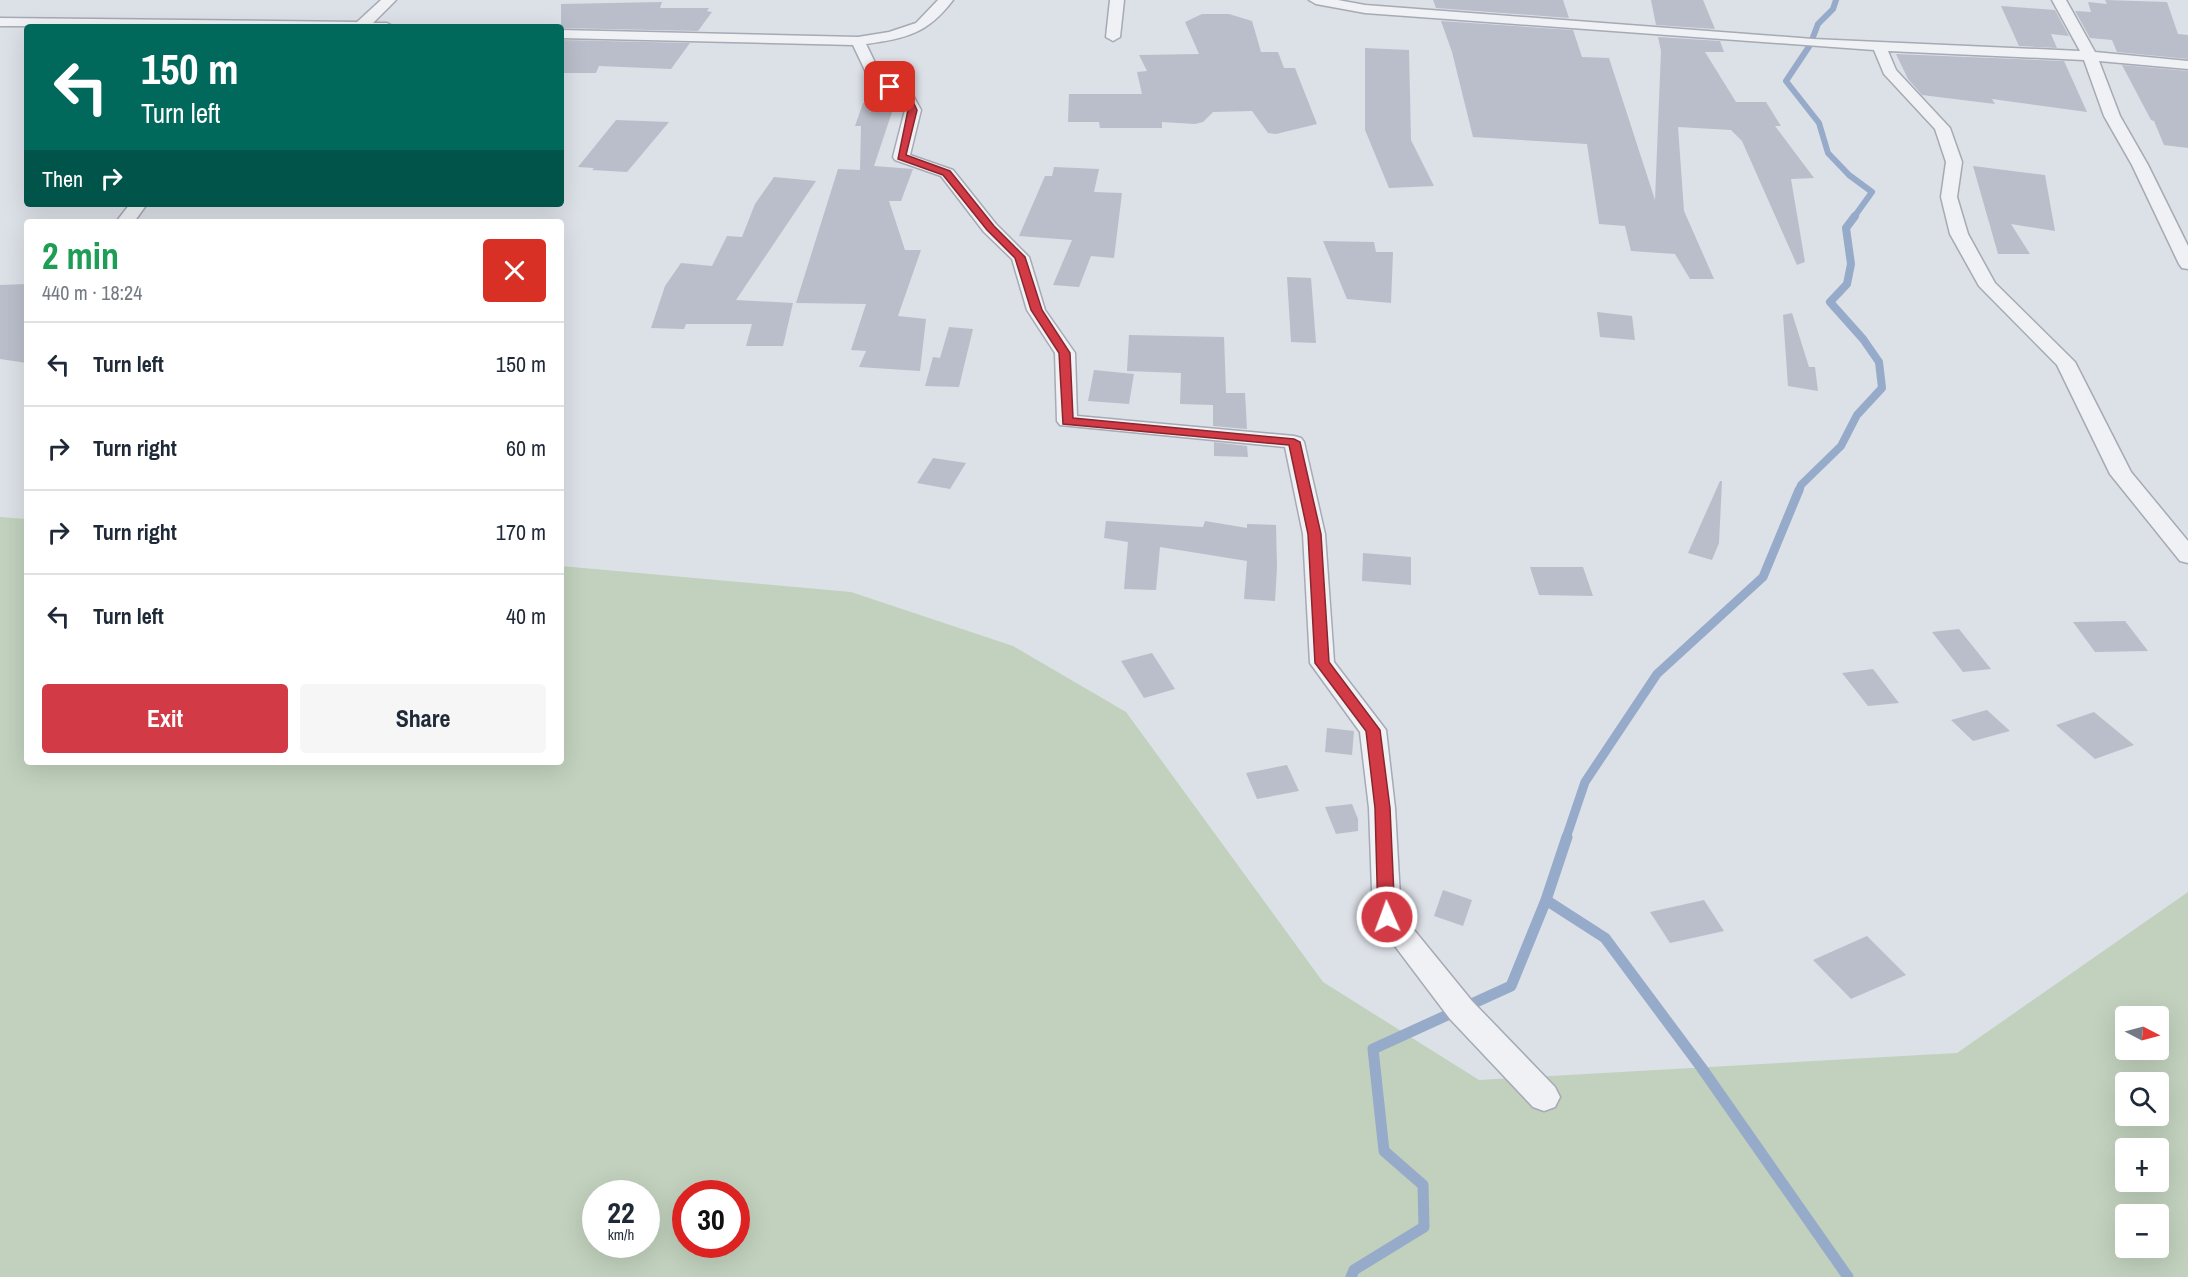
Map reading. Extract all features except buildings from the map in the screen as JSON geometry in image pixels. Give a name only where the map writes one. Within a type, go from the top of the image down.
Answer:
[{"type":"street","points":[[363,24],[389,0]]},
{"type":"street","points":[[564,34],[858,41],[891,36],[921,26],[946,0]]},
{"type":"street","points":[[1113,37],[1117,0]]},
{"type":"street","points":[[1316,0],[1365,9],[1813,43],[2090,56],[2188,65]]},
{"type":"street","points":[[2059,0],[2090,56],[2112,116],[2140,165],[2188,264]]},
{"type":"street","points":[[0,22],[180,24]]},
{"type":"street","points":[[858,41],[876,80],[905,93],[913,110],[901,157],[946,173],[990,228],[1020,257],[1036,310],[1065,353],[1067,421],[1294,442],[1314,534],[1322,663],[1373,730],[1382,808],[1387,917],[1461,1010],[1544,1097]]},
{"type":"street","points":[[1879,45],[1889,71],[1942,128],[1954,162],[1949,197],[1959,234],[1988,286],[2065,362],[2121,474],[2188,556]]},
{"type":"street","points":[[126,219],[136,207]]},
{"type":"green space","points":[[0,517],[24,519],[24,765],[564,765],[564,566],[851,592],[1013,646],[1126,712],[1323,982],[1479,1080],[1957,1053],[2188,892],[2188,1277],[0,1277]]},
{"type":"waterway","points":[[1836,0],[1833,9],[1818,24],[1810,45],[1786,81],[1819,123],[1828,153],[1849,175],[1872,192],[1854,217]]},
{"type":"waterway","points":[[1799,491],[1801,485],[1841,446],[1857,415],[1882,388],[1879,362],[1863,339],[1830,302],[1847,284],[1851,264],[1846,228],[1855,216]]},
{"type":"waterway","points":[[1566,838],[1585,782],[1657,674],[1763,577],[1799,490]]},
{"type":"waterway","points":[[1546,900],[1567,837]]},
{"type":"waterway","points":[[1351,1277],[1354,1270],[1424,1227],[1423,1185],[1384,1151],[1373,1049],[1511,986],[1546,900]]},
{"type":"waterway","points":[[1546,900],[1605,938],[1701,1067],[1848,1277]]},
{"type":"route","points":[[890,87],[905,93],[913,110],[901,157],[946,173],[990,228],[1020,257],[1036,310],[1065,353],[1067,421],[1294,442],[1314,534],[1322,663],[1373,730],[1382,808],[1387,917]]}]
